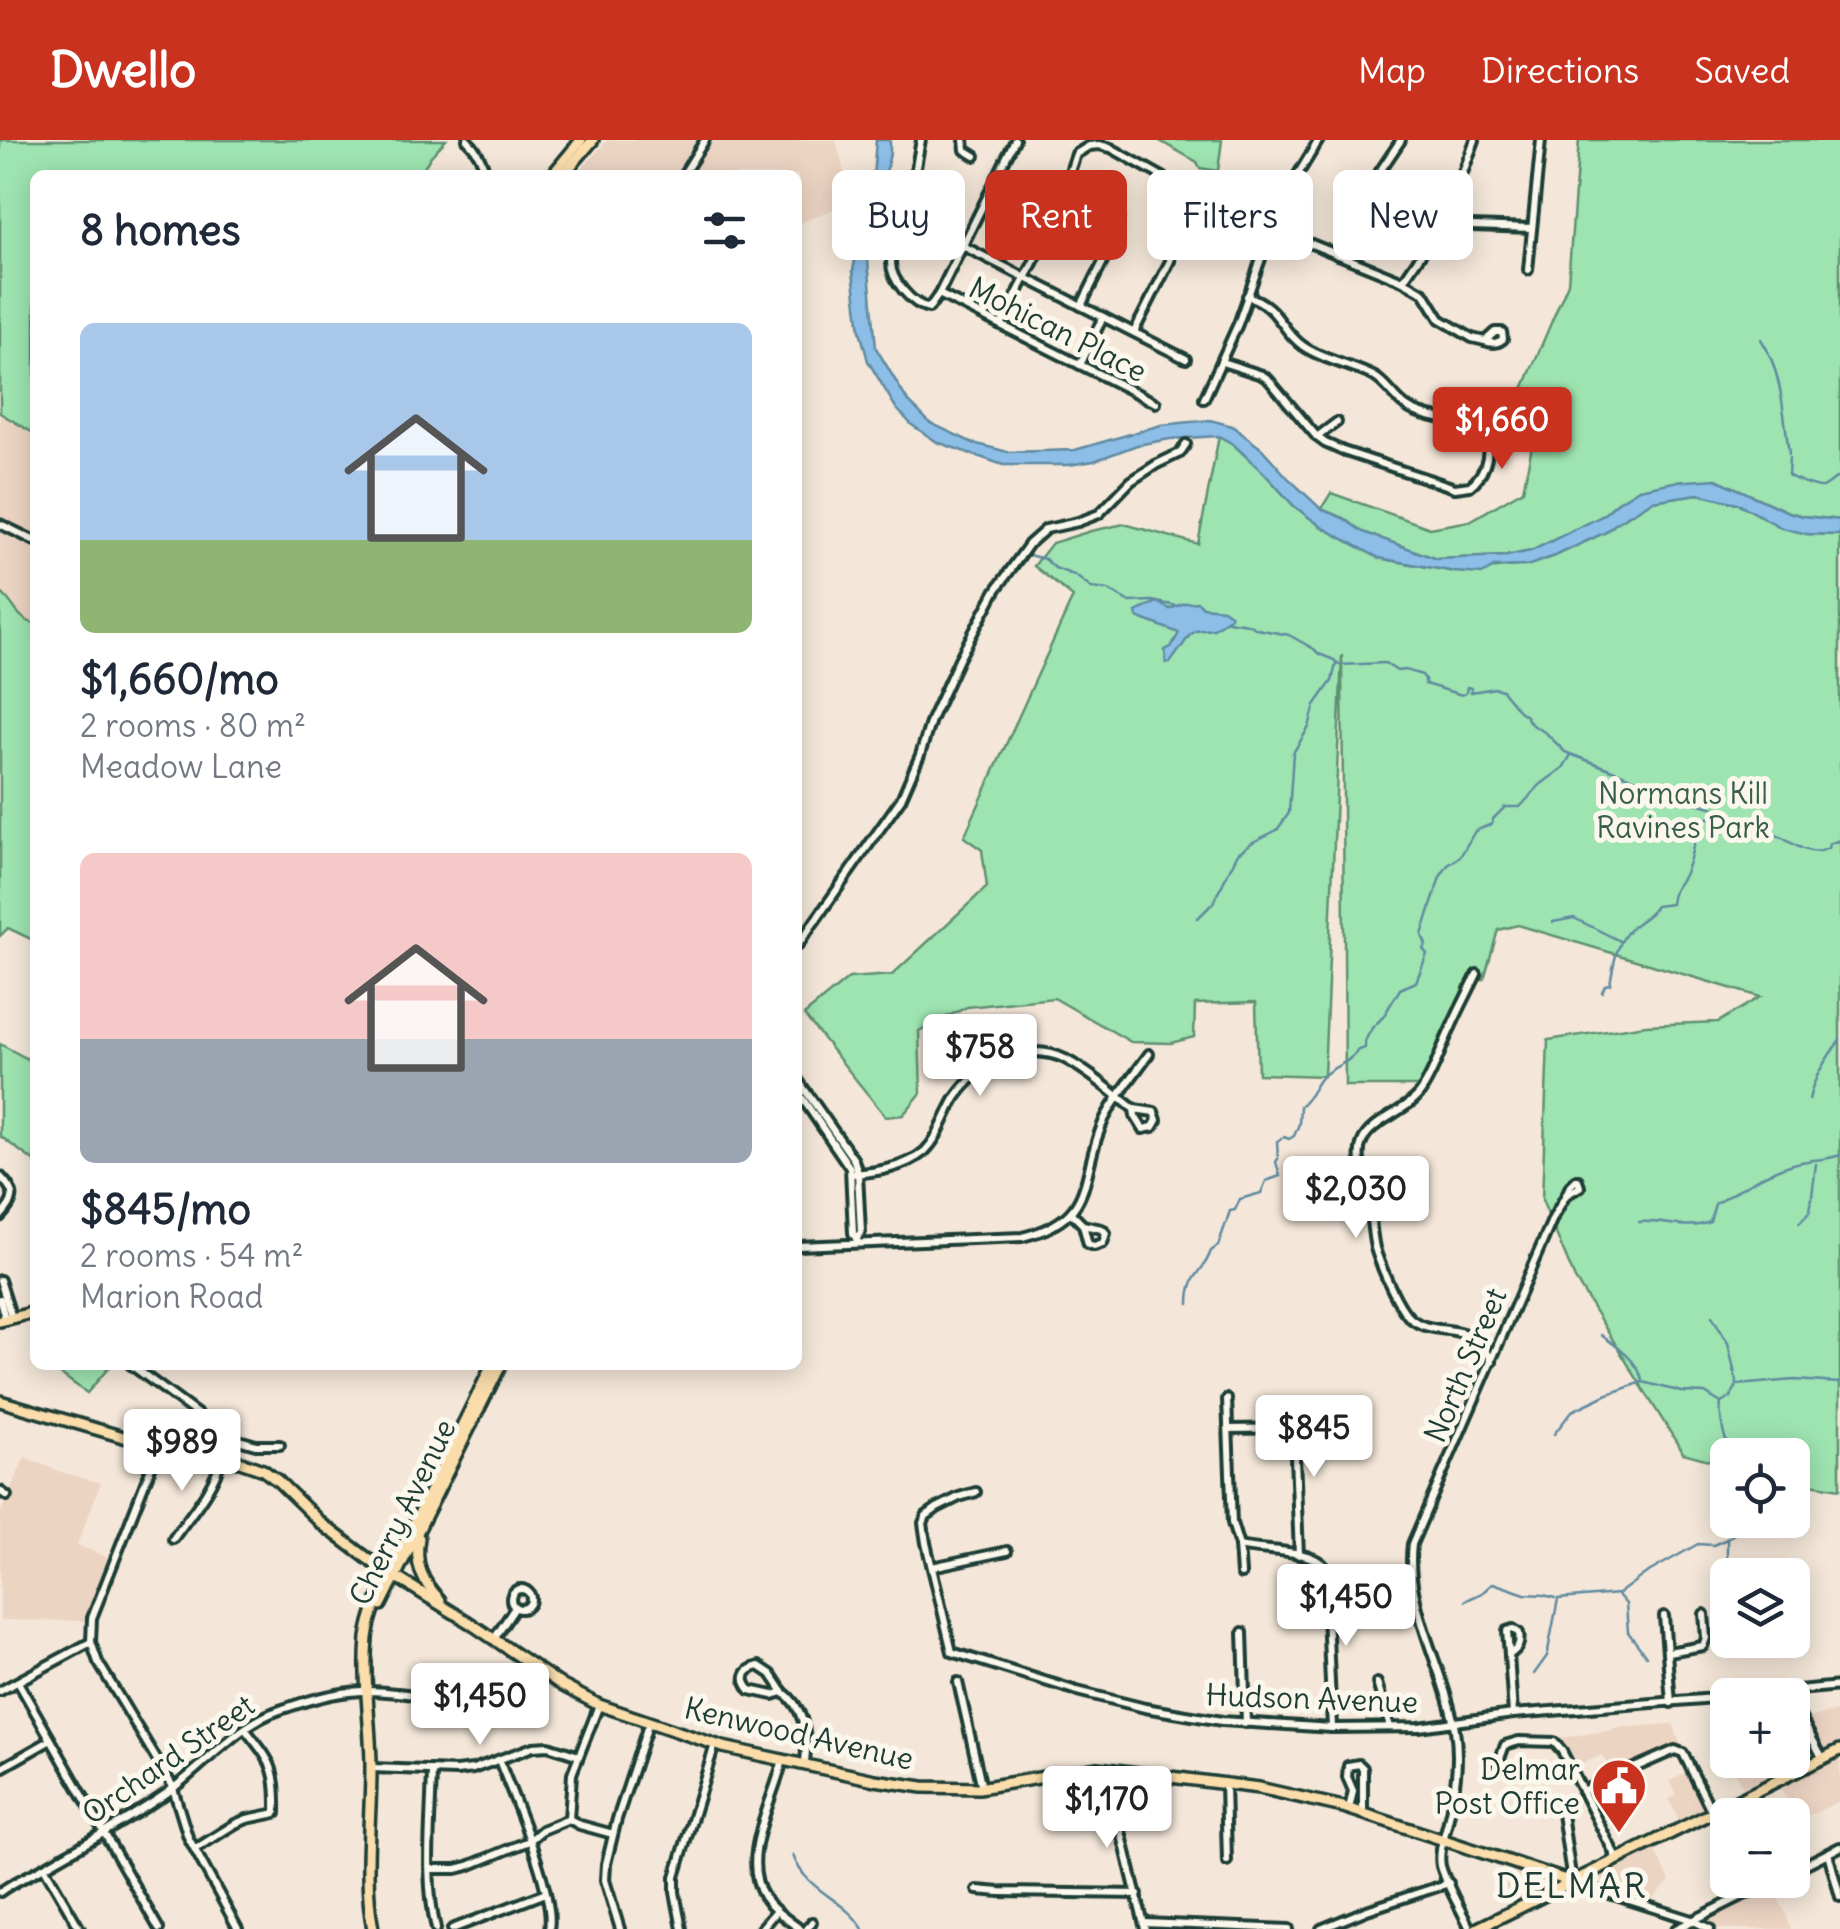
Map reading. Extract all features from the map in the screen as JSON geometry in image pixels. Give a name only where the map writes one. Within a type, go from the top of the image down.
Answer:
[{"type":"main road","points":[[556,170],[581,140]]},
{"type":"main road","points":[[567,170],[592,140]]},
{"type":"main road","points":[[5,1319],[30,1313]]},
{"type":"main road","name":"Cherry Avenue","points":[[432,1497],[490,1370]]},
{"type":"main road","name":"Cherry Avenue","points":[[373,1929],[369,1892],[368,1689],[374,1627],[392,1575],[498,1370]]},
{"type":"main road","name":"Kenwood Avenue","points":[[0,1401],[159,1448],[246,1464],[271,1475],[322,1524],[392,1575],[546,1674],[600,1705],[714,1744],[911,1786],[982,1788],[1074,1770],[1112,1768],[1225,1782],[1363,1813],[1572,1882]]},
{"type":"main road","points":[[418,1523],[417,1557],[424,1580],[439,1599],[470,1623]]},
{"type":"main road","points":[[1741,1798],[1840,1750]]},
{"type":"main road","points":[[1473,1929],[1710,1813]]},
{"type":"main road","points":[[1592,1872],[1589,1878],[1594,1889]]},
{"type":"street","points":[[467,140],[485,170]]},
{"type":"street","points":[[687,170],[705,140]]},
{"type":"street","points":[[921,140],[891,267],[895,278],[917,304],[929,308],[956,260]]},
{"type":"street","points":[[964,140],[965,150],[975,156]]},
{"type":"street","points":[[965,242],[1015,140]]},
{"type":"street","points":[[1301,170],[1320,140]]},
{"type":"street","points":[[1381,170],[1401,140]]},
{"type":"street","points":[[1464,170],[1475,140]]},
{"type":"street","points":[[1528,270],[1542,140]]},
{"type":"street","points":[[1001,326],[1050,230],[1074,161],[1080,151],[1099,144],[1164,177],[1174,189],[1178,203],[1170,261],[1134,332]]},
{"type":"street","points":[[1473,226],[1532,228]]},
{"type":"street","points":[[965,247],[1186,360]]},
{"type":"street","points":[[1081,306],[1104,260]]},
{"type":"street","points":[[1204,399],[1260,260]]},
{"type":"street","points":[[1352,260],[1403,281],[1424,294],[1440,319],[1472,338],[1486,341]]},
{"type":"street","points":[[1403,281],[1417,260]]},
{"type":"street","name":"Mohican Place","points":[[940,294],[1156,403]]},
{"type":"street","points":[[1222,362],[1262,375],[1317,437],[1343,451],[1456,488],[1470,486],[1482,471],[1487,457],[1486,442],[1474,430],[1407,408],[1380,380],[1304,346],[1272,309],[1247,296]]},
{"type":"street","points":[[1080,365],[1103,317]]},
{"type":"street","points":[[1317,437],[1337,422]]},
{"type":"street","points":[[802,939],[901,800],[930,721],[959,659],[996,590],[1029,544],[1046,529],[1099,514],[1131,481],[1180,454],[1186,444]]},
{"type":"street","points":[[0,524],[30,536]]},
{"type":"street","points":[[1477,974],[1421,1092],[1402,1110],[1370,1130],[1361,1143],[1360,1164],[1376,1249],[1402,1310],[1420,1324],[1472,1336],[1492,1362]]},
{"type":"street","points":[[855,1173],[907,1163],[926,1150],[969,1084],[1001,1060],[1017,1054],[1043,1053],[1066,1060],[1134,1109]]},
{"type":"street","points":[[802,1246],[1022,1237],[1044,1232],[1071,1212],[1080,1199],[1104,1121],[1149,1054]]},
{"type":"street","points":[[802,1087],[855,1173],[861,1232],[857,1241]]},
{"type":"street","points":[[802,1096],[812,1105]]},
{"type":"street","points":[[0,1176],[12,1189],[12,1198],[0,1217]]},
{"type":"street","name":"North Street","points":[[1473,1929],[1441,1865],[1458,1769],[1454,1726],[1414,1591],[1411,1553],[1415,1534],[1566,1195]]},
{"type":"street","points":[[1071,1212],[1083,1225]]},
{"type":"street","points":[[0,1280],[5,1319]]},
{"type":"street","points":[[0,1299],[5,1319]]},
{"type":"street","points":[[138,1370],[228,1437],[256,1445],[280,1446]]},
{"type":"street","points":[[1227,1399],[1232,1523],[1241,1574]]},
{"type":"street","points":[[1293,1408],[1299,1554]]},
{"type":"street","points":[[1229,1429],[1294,1428]]},
{"type":"street","points":[[159,1448],[92,1618],[90,1642],[173,1788],[185,1828],[238,1929]]},
{"type":"street","points":[[173,1539],[222,1459]]},
{"type":"street","points":[[976,1492],[926,1516],[924,1530],[932,1566],[1007,1551]]},
{"type":"street","points":[[1239,1546],[1299,1554],[1321,1562],[1326,1572],[1332,1728]]},
{"type":"street","name":"Hudson Avenue","points":[[932,1566],[952,1652],[1126,1704],[1222,1721],[1332,1728],[1454,1726],[1513,1714],[1710,1699]]},
{"type":"street","points":[[494,1639],[514,1609]]},
{"type":"street","points":[[1668,1652],[1703,1646],[1704,1614]]},
{"type":"street","points":[[1664,1616],[1671,1703]]},
{"type":"street","points":[[1244,1632],[1246,1723]]},
{"type":"street","points":[[0,1691],[90,1642]]},
{"type":"street","points":[[1509,1655],[1513,1714]]},
{"type":"street","points":[[783,1692],[773,1695],[750,1690],[745,1673],[759,1666],[765,1669],[796,1704],[808,1740],[805,1763]]},
{"type":"street","name":"Orchard Street","points":[[0,1892],[105,1833],[173,1788],[266,1715],[368,1689],[471,1700],[516,1692],[546,1674]]},
{"type":"street","points":[[18,1682],[159,1929]]},
{"type":"street","points":[[958,1682],[982,1788]]},
{"type":"street","points":[[1378,1683],[1390,1728]]},
{"type":"street","points":[[1810,1689],[1840,1686]]},
{"type":"street","points":[[569,1819],[570,1782],[600,1705]]},
{"type":"street","points":[[620,1929],[605,1880],[606,1864],[649,1722]]},
{"type":"street","points":[[195,1849],[247,1818],[274,1814],[272,1766],[245,1729]]},
{"type":"street","points":[[1810,1736],[1822,1759]]},
{"type":"street","points":[[0,1769],[51,1740]]},
{"type":"street","points":[[1495,1772],[1505,1745],[1550,1740],[1558,1744],[1618,1860]]},
{"type":"street","points":[[682,1929],[675,1877],[714,1744]]},
{"type":"street","points":[[371,1768],[473,1769],[534,1747],[548,1746],[579,1756]]},
{"type":"street","points":[[1582,1791],[1675,1750],[1683,1753],[1710,1808]]},
{"type":"street","points":[[783,1759],[755,1852],[762,1894],[776,1911],[800,1929]]},
{"type":"street","points":[[499,1760],[546,1894],[549,1929]]},
{"type":"street","points":[[1349,1809],[1353,1791],[1347,1777],[1348,1766],[1360,1764],[1363,1813]]},
{"type":"street","points":[[1112,1768],[1114,1803],[1145,1926],[1289,1929]]},
{"type":"street","points":[[432,1770],[430,1869],[436,1929]]},
{"type":"street","points":[[1225,1782],[1227,1861]]},
{"type":"street","points":[[1561,1807],[1572,1882]]},
{"type":"street","points":[[430,1869],[468,1866],[529,1842],[542,1830],[569,1819],[613,1834]]},
{"type":"street","points":[[1810,1862],[1840,1847]]},
{"type":"street","points":[[1828,1853],[1840,1897]]},
{"type":"street","points":[[44,1867],[80,1929]]},
{"type":"street","name":"Kenwood Avenue","points":[[1572,1882],[1710,1929]]},
{"type":"street","points":[[1321,1929],[1449,1883]]},
{"type":"street","points":[[977,1890],[1138,1894]]},
{"type":"street","points":[[452,1929],[546,1894]]},
{"type":"street","points":[[1676,1929],[1737,1898]]},
{"type":"street","points":[[761,1929],[776,1911]]},
{"type":"street","points":[[1676,1929],[1680,1916]]},
{"type":"shaded area","points":[[607,140],[700,140],[681,170],[581,170]]},
{"type":"shaded area","points":[[712,140],[836,140],[844,170],[832,170],[832,210],[802,222],[802,170],[694,170]]},
{"type":"shaded area","points":[[0,413],[30,431],[30,622],[22,620],[0,592]]},
{"type":"shaded area","points":[[25,1457],[101,1483],[77,1545],[109,1558],[85,1621],[0,1620],[0,1514]]},
{"type":"shaded area","points":[[1840,1710],[1840,1744],[1822,1752],[1810,1729],[1810,1718]]},
{"type":"shaded area","points":[[1673,1724],[1680,1744],[1612,1774],[1602,1755],[1573,1768],[1559,1738],[1613,1728]]},
{"type":"shaded area","points":[[1840,1756],[1840,1801],[1810,1815],[1810,1798],[1786,1798],[1779,1784],[1792,1778],[1810,1778],[1810,1770]]},
{"type":"shaded area","points":[[1638,1769],[1648,1791],[1627,1801],[1617,1791],[1607,1795],[1603,1785]]},
{"type":"shaded area","points":[[1687,1772],[1705,1810],[1679,1822],[1669,1799],[1677,1795],[1670,1781]]},
{"type":"shaded area","points":[[1738,1778],[1771,1778],[1745,1792]]},
{"type":"shaded area","points":[[1654,1849],[1670,1881],[1651,1901],[1606,1887],[1600,1875]]},
{"type":"shaded area","points":[[1514,1867],[1550,1879],[1548,1887],[1514,1905],[1505,1886]]},
{"type":"shaded area","points":[[1747,1898],[1777,1898],[1791,1929],[1719,1929],[1709,1921],[1711,1916]]},
{"type":"green space","points":[[0,140],[446,140],[422,170],[30,170],[30,431],[0,413]]},
{"type":"green space","points":[[1158,140],[1222,140],[1218,170],[1200,168],[1197,162]]},
{"type":"green space","points":[[1579,140],[1840,140],[1840,520],[1788,512],[1716,479],[1618,502],[1602,516],[1531,551],[1437,559],[1363,532],[1321,509],[1331,493],[1430,528],[1470,521],[1523,490],[1532,446],[1517,403],[1568,283]]},
{"type":"green space","name":"Normans Kill Ravines Park","points":[[1219,436],[1233,444],[1294,506],[1322,527],[1379,558],[1455,572],[1527,565],[1606,532],[1652,501],[1698,494],[1737,503],[1807,534],[1840,535],[1840,1489],[1810,1484],[1810,1438],[1710,1438],[1710,1460],[1683,1453],[1575,1279],[1542,1200],[1548,1040],[1646,1025],[1718,1022],[1760,997],[1518,925],[1498,930],[1484,979],[1464,985],[1452,1023],[1423,1086],[1345,1086],[1342,655],[1324,1076],[1258,1074],[1256,1002],[1195,1004],[1194,1037],[1171,1043],[1131,1042],[1054,998],[967,1007],[919,1031],[921,1093],[903,1115],[886,1117],[804,1015],[849,978],[892,975],[987,887],[982,850],[964,837],[1073,597],[1034,566],[1052,543],[1124,524],[1198,544]]},
{"type":"green space","points":[[0,592],[30,622],[30,939],[8,928],[0,936]]},
{"type":"green space","points":[[0,1044],[30,1060],[30,1158],[0,1136]]},
{"type":"green space","points":[[55,1370],[107,1370],[87,1393]]},
{"type":"water","points":[[876,140],[890,140],[887,170],[874,170]]},
{"type":"water","points":[[855,260],[868,260],[876,348],[907,400],[930,423],[973,443],[1008,452],[1075,450],[1161,425],[1210,420],[1232,426],[1262,449],[1321,509],[1363,532],[1437,559],[1531,551],[1602,516],[1639,489],[1716,479],[1788,512],[1840,520],[1840,535],[1782,528],[1737,503],[1698,494],[1652,501],[1606,532],[1527,566],[1494,567],[1482,574],[1455,572],[1379,558],[1322,527],[1294,506],[1233,444],[1219,436],[1137,445],[1094,461],[1069,465],[1003,465],[937,442],[896,408],[868,361],[853,271]]},
{"type":"water","points":[[1157,602],[1170,609],[1198,602],[1203,607],[1223,609],[1231,617],[1214,629],[1190,635],[1170,663],[1166,663],[1165,650],[1179,633],[1137,617],[1136,612]]},
{"type":"waterway","points":[[1761,339],[1778,380],[1789,454]]},
{"type":"waterway","points":[[1789,458],[1788,475],[1800,481],[1823,487],[1840,479]]},
{"type":"waterway","points":[[1028,555],[1045,559],[1091,588],[1108,590],[1130,602],[1177,606]]},
{"type":"waterway","points":[[1228,621],[1289,635],[1339,665],[1385,663],[1397,671],[1422,675],[1425,684],[1462,695],[1467,687],[1471,692],[1502,690],[1531,724],[1565,752],[1636,779],[1648,789],[1658,788],[1663,795],[1668,790],[1676,791],[1680,802],[1722,810],[1759,835],[1765,831],[1773,833],[1804,849],[1820,851],[1840,840]]},
{"type":"waterway","points":[[1198,918],[1213,903],[1238,853],[1277,830],[1289,813],[1293,753],[1309,727],[1315,705],[1332,681],[1336,664]]},
{"type":"waterway","points":[[1189,1304],[1194,1280],[1218,1246],[1230,1211],[1235,1210],[1240,1199],[1261,1193],[1266,1181],[1280,1176],[1277,1141],[1294,1136],[1300,1106],[1323,1076],[1365,1048],[1372,1028],[1400,989],[1416,982],[1427,954],[1422,935],[1440,877],[1448,865],[1460,857],[1475,831],[1492,824],[1505,807],[1520,807],[1563,768],[1571,755]]},
{"type":"waterway","points":[[1602,992],[1610,984],[1616,954],[1625,935],[1656,906],[1671,904],[1685,874],[1699,820],[1716,816],[1724,822],[1734,819]]},
{"type":"waterway","points":[[1553,922],[1574,918],[1620,941]]},
{"type":"waterway","points":[[1809,1100],[1817,1075],[1840,1040]]},
{"type":"waterway","points":[[1639,1222],[1702,1225],[1710,1222],[1715,1204],[1756,1179],[1789,1165],[1840,1155]]},
{"type":"waterway","points":[[1799,1223],[1810,1212],[1816,1164]]},
{"type":"waterway","points":[[1712,1316],[1728,1343],[1737,1384]]},
{"type":"waterway","points":[[1601,1335],[1632,1360],[1643,1381]]},
{"type":"waterway","points":[[1725,1438],[1721,1403],[1730,1398],[1737,1385],[1794,1380],[1840,1383]]},
{"type":"waterway","points":[[1554,1434],[1572,1411],[1643,1382],[1682,1392],[1705,1393],[1721,1403]]},
{"type":"waterway","points":[[1534,1674],[1547,1656],[1558,1599],[1618,1594],[1698,1544],[1713,1545],[1728,1538]]},
{"type":"waterway","points":[[1727,1539],[1727,1558]]},
{"type":"waterway","points":[[1465,1601],[1493,1583],[1525,1594],[1555,1598]]},
{"type":"waterway","points":[[1619,1596],[1626,1604],[1628,1632],[1646,1656]]},
{"type":"waterway","points":[[793,1855],[806,1877],[846,1909],[863,1929]]},
{"type":"place","name":"Delmar Post Office","points":[[1619,1835]]},
{"type":"district","name":"DELMAR","points":[[1572,1885]]}]
